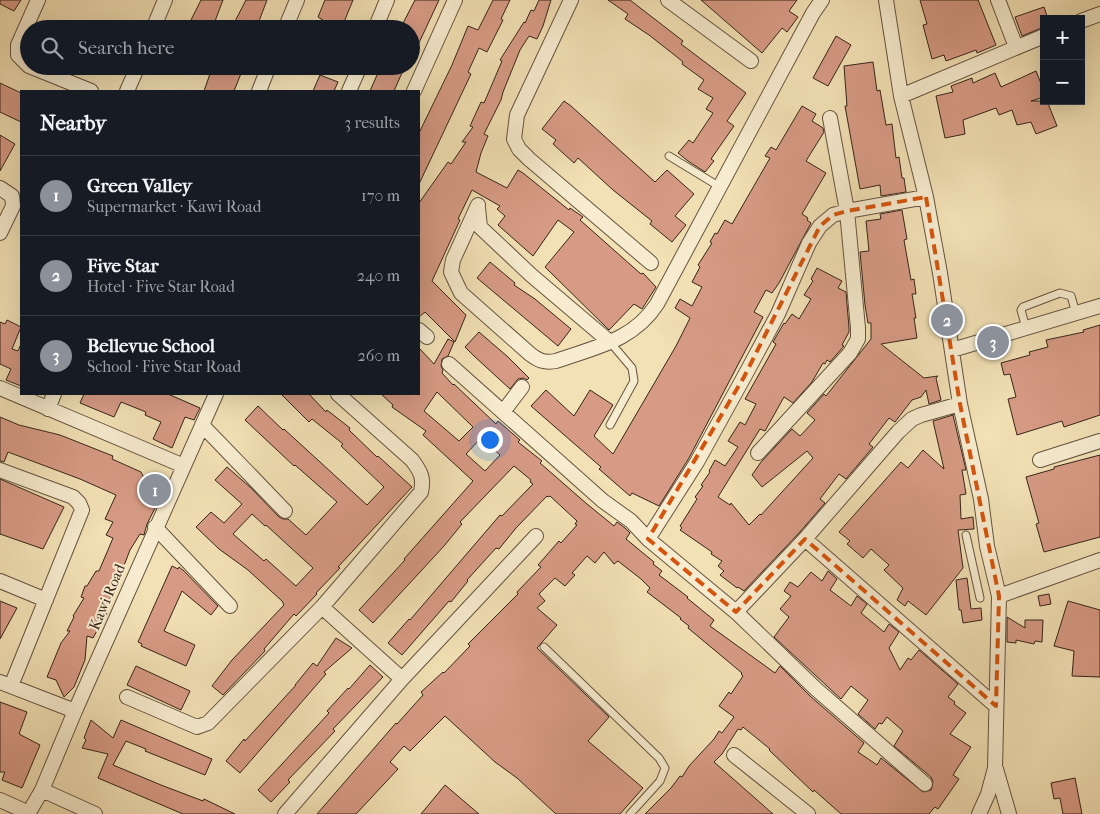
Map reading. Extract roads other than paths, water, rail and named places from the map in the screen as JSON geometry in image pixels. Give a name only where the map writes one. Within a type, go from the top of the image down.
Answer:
[{"type":"street","points":[[29,20],[38,0]]},
{"type":"street","points":[[157,20],[165,0]]},
{"type":"street","points":[[289,20],[297,0]]},
{"type":"street","points":[[379,20],[387,0]]},
{"type":"street","points":[[414,90],[455,0]]},
{"type":"street","points":[[571,0],[517,115],[514,139],[519,149],[529,159],[651,263]]},
{"type":"street","points":[[668,0],[751,61]]},
{"type":"street","points":[[610,342],[531,275],[480,227],[478,205],[454,260],[452,272],[461,293],[537,360],[546,362],[556,360],[610,342],[624,336],[652,312],[813,13],[822,0]]},
{"type":"street","points":[[886,0],[901,96],[926,197],[960,404],[980,499],[987,546],[992,560],[999,596],[995,763],[992,781],[979,814]]},
{"type":"street","points":[[998,0],[1016,47]]},
{"type":"street","points":[[1098,0],[1100,5]]},
{"type":"street","points":[[1085,20],[1100,14]]},
{"type":"street","points":[[901,96],[1040,38]]},
{"type":"street","points":[[20,40],[18,55],[20,57]]},
{"type":"street","points":[[51,75],[89,90]]},
{"type":"street","points":[[127,90],[134,75]]},
{"type":"street","points":[[258,90],[265,75]]},
{"type":"street","points":[[349,90],[356,75]]},
{"type":"street","points":[[758,453],[850,353],[858,339],[847,211],[830,118]]},
{"type":"street","points":[[0,188],[12,196],[13,206],[0,233]]},
{"type":"street","points":[[648,540],[697,462],[744,377],[778,314],[809,243],[820,226],[832,215],[926,197]]},
{"type":"street","points":[[952,350],[1100,306]]},
{"type":"street","points":[[449,364],[603,501],[631,521],[648,540],[736,612],[816,689],[925,784]]},
{"type":"street","points":[[503,412],[522,387]]},
{"type":"street","points":[[0,388],[184,466]]},
{"type":"street","points":[[48,409],[54,395]]},
{"type":"street","name":"Kawi Road","points":[[28,813],[42,790],[155,527],[216,395]]},
{"type":"street","points":[[127,697],[197,726],[208,723],[322,607],[421,492],[422,472],[412,460],[339,395]]},
{"type":"street","points":[[736,612],[805,539],[898,432],[912,419],[960,404]]},
{"type":"street","points":[[202,425],[285,511]]},
{"type":"street","points":[[1040,460],[1100,441]]},
{"type":"street","points":[[0,470],[73,497],[79,503],[82,510],[46,600],[5,684],[75,711]]},
{"type":"street","points":[[155,527],[230,606]]},
{"type":"street","points":[[285,814],[402,679],[536,536]]},
{"type":"street","points":[[805,539],[996,706]]},
{"type":"street","points":[[999,596],[1100,560]]},
{"type":"street","points":[[0,581],[46,600]]},
{"type":"street","points":[[322,607],[402,679]]},
{"type":"street","points":[[734,755],[808,814]]},
{"type":"street","points":[[995,763],[1010,814]]},
{"type":"street","points":[[42,790],[95,814]]},
{"type":"street","points":[[0,800],[28,813]]},
{"type":"lane","points":[[668,156],[720,187]]},
{"type":"lane","points":[[1026,328],[1021,310],[1023,307],[1060,292],[1071,296],[1076,313]]},
{"type":"lane","points":[[610,342],[632,368],[634,380],[610,425]]},
{"type":"lane","points":[[966,534],[980,598]]},
{"type":"lane","points":[[973,565],[992,560]]},
{"type":"lane","points":[[544,648],[659,758],[665,768],[660,780],[630,814]]},
{"type":"place","name":"Five Star","points":[[947,320]]},
{"type":"place","name":"Bellevue School","points":[[993,342]]},
{"type":"place","name":"Green Valley","points":[[155,490]]}]
